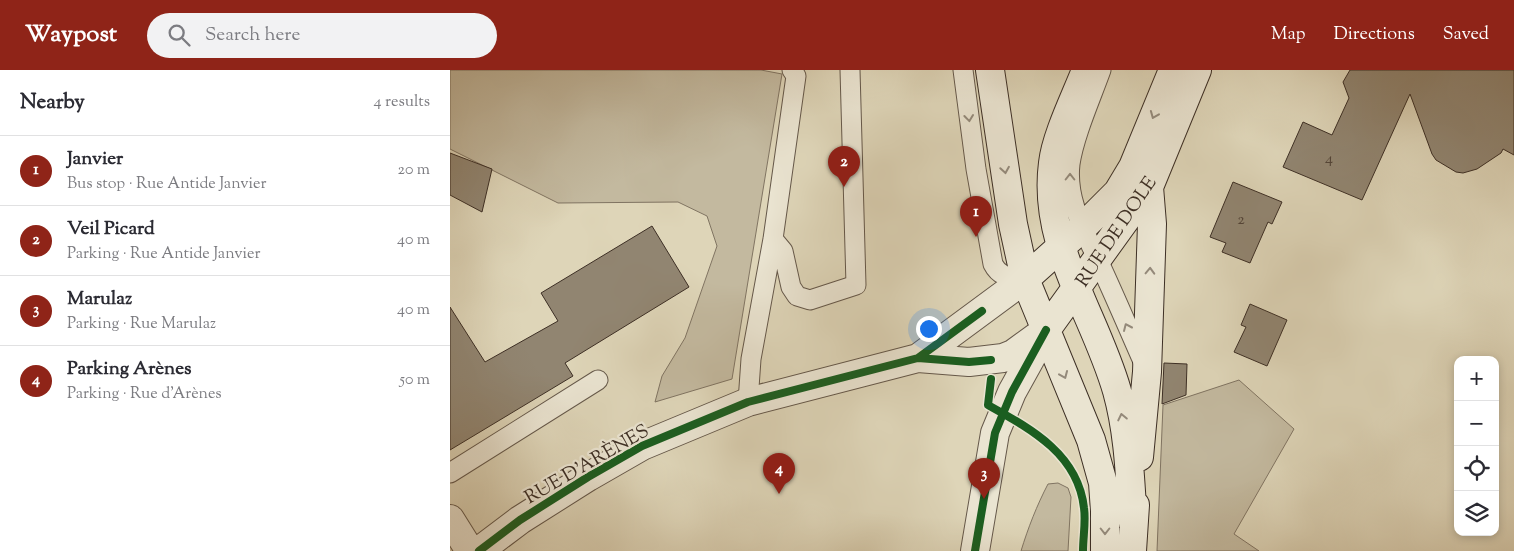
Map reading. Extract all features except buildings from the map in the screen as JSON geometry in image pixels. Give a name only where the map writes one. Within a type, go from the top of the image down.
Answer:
[{"type":"main road","points":[[990,70],[1014,224],[1025,279],[1091,440],[1103,484],[1105,551]]},
{"type":"main road","points":[[1086,70],[1056,145],[1052,163],[1054,220],[1060,248],[1117,392],[1125,428],[1133,523]]},
{"type":"main road","name":"RUE DE DOLE","points":[[1025,279],[1082,228],[1118,192],[1133,167],[1172,70]]},
{"type":"main road","name":"RUE DE DOLE","points":[[1046,330],[1149,188],[1197,70]]},
{"type":"main road","points":[[1132,551],[1147,372],[1152,224],[1149,188]]},
{"type":"main road","name":"RUE D'ARÈNES","points":[[918,358],[1025,279]]},
{"type":"main road","points":[[975,551],[998,422],[1046,330]]},
{"type":"main road","name":"RUE D'ARÈNES","points":[[479,551],[520,520],[642,446],[748,402],[918,358],[969,362],[1003,358],[1013,354],[1046,330]]},
{"type":"main road","points":[[450,519],[470,551]]},
{"type":"lane","points":[[748,402],[751,359],[773,239],[796,76],[792,70]]},
{"type":"lane","points":[[773,239],[783,251],[791,287],[797,296],[810,300],[856,286],[850,70]]},
{"type":"lane","points":[[963,70],[976,169],[993,264],[997,272],[1005,276],[1025,279]]},
{"type":"lane","points":[[1101,70],[1074,148],[1070,165],[1070,184],[1073,203],[1082,228],[1098,259],[1147,372]]},
{"type":"lane","points":[[450,473],[598,380]]},
{"type":"shaded area","points":[[450,70],[761,70],[782,74],[732,379],[655,402],[662,376],[685,338],[717,246],[707,216],[678,202],[558,203],[450,149]]},
{"type":"shaded area","points":[[1239,380],[1294,429],[1234,534],[1259,551],[1157,551],[1163,405]]},
{"type":"shaded area","points":[[1058,483],[1068,488],[1071,497],[1068,551],[1021,551],[1033,517],[1048,484]]},
{"type":"cycle path","points":[[918,358],[982,311]]},
{"type":"cycle path","points":[[975,551],[995,433],[1012,392],[1046,330]]},
{"type":"cycle path","points":[[479,551],[520,520],[642,446],[748,402],[918,358],[969,362],[991,360]]},
{"type":"cycle path","points":[[991,379],[988,405],[1036,434],[1050,445],[1073,472],[1080,489],[1084,508],[1083,551]]},
{"type":"place","name":"Veil Picard","points":[[844,187]]},
{"type":"place","name":"Janvier","points":[[976,237]]},
{"type":"place","name":"Parking Arènes","points":[[779,494]]},
{"type":"place","name":"Marulaz","points":[[984,499]]}]
